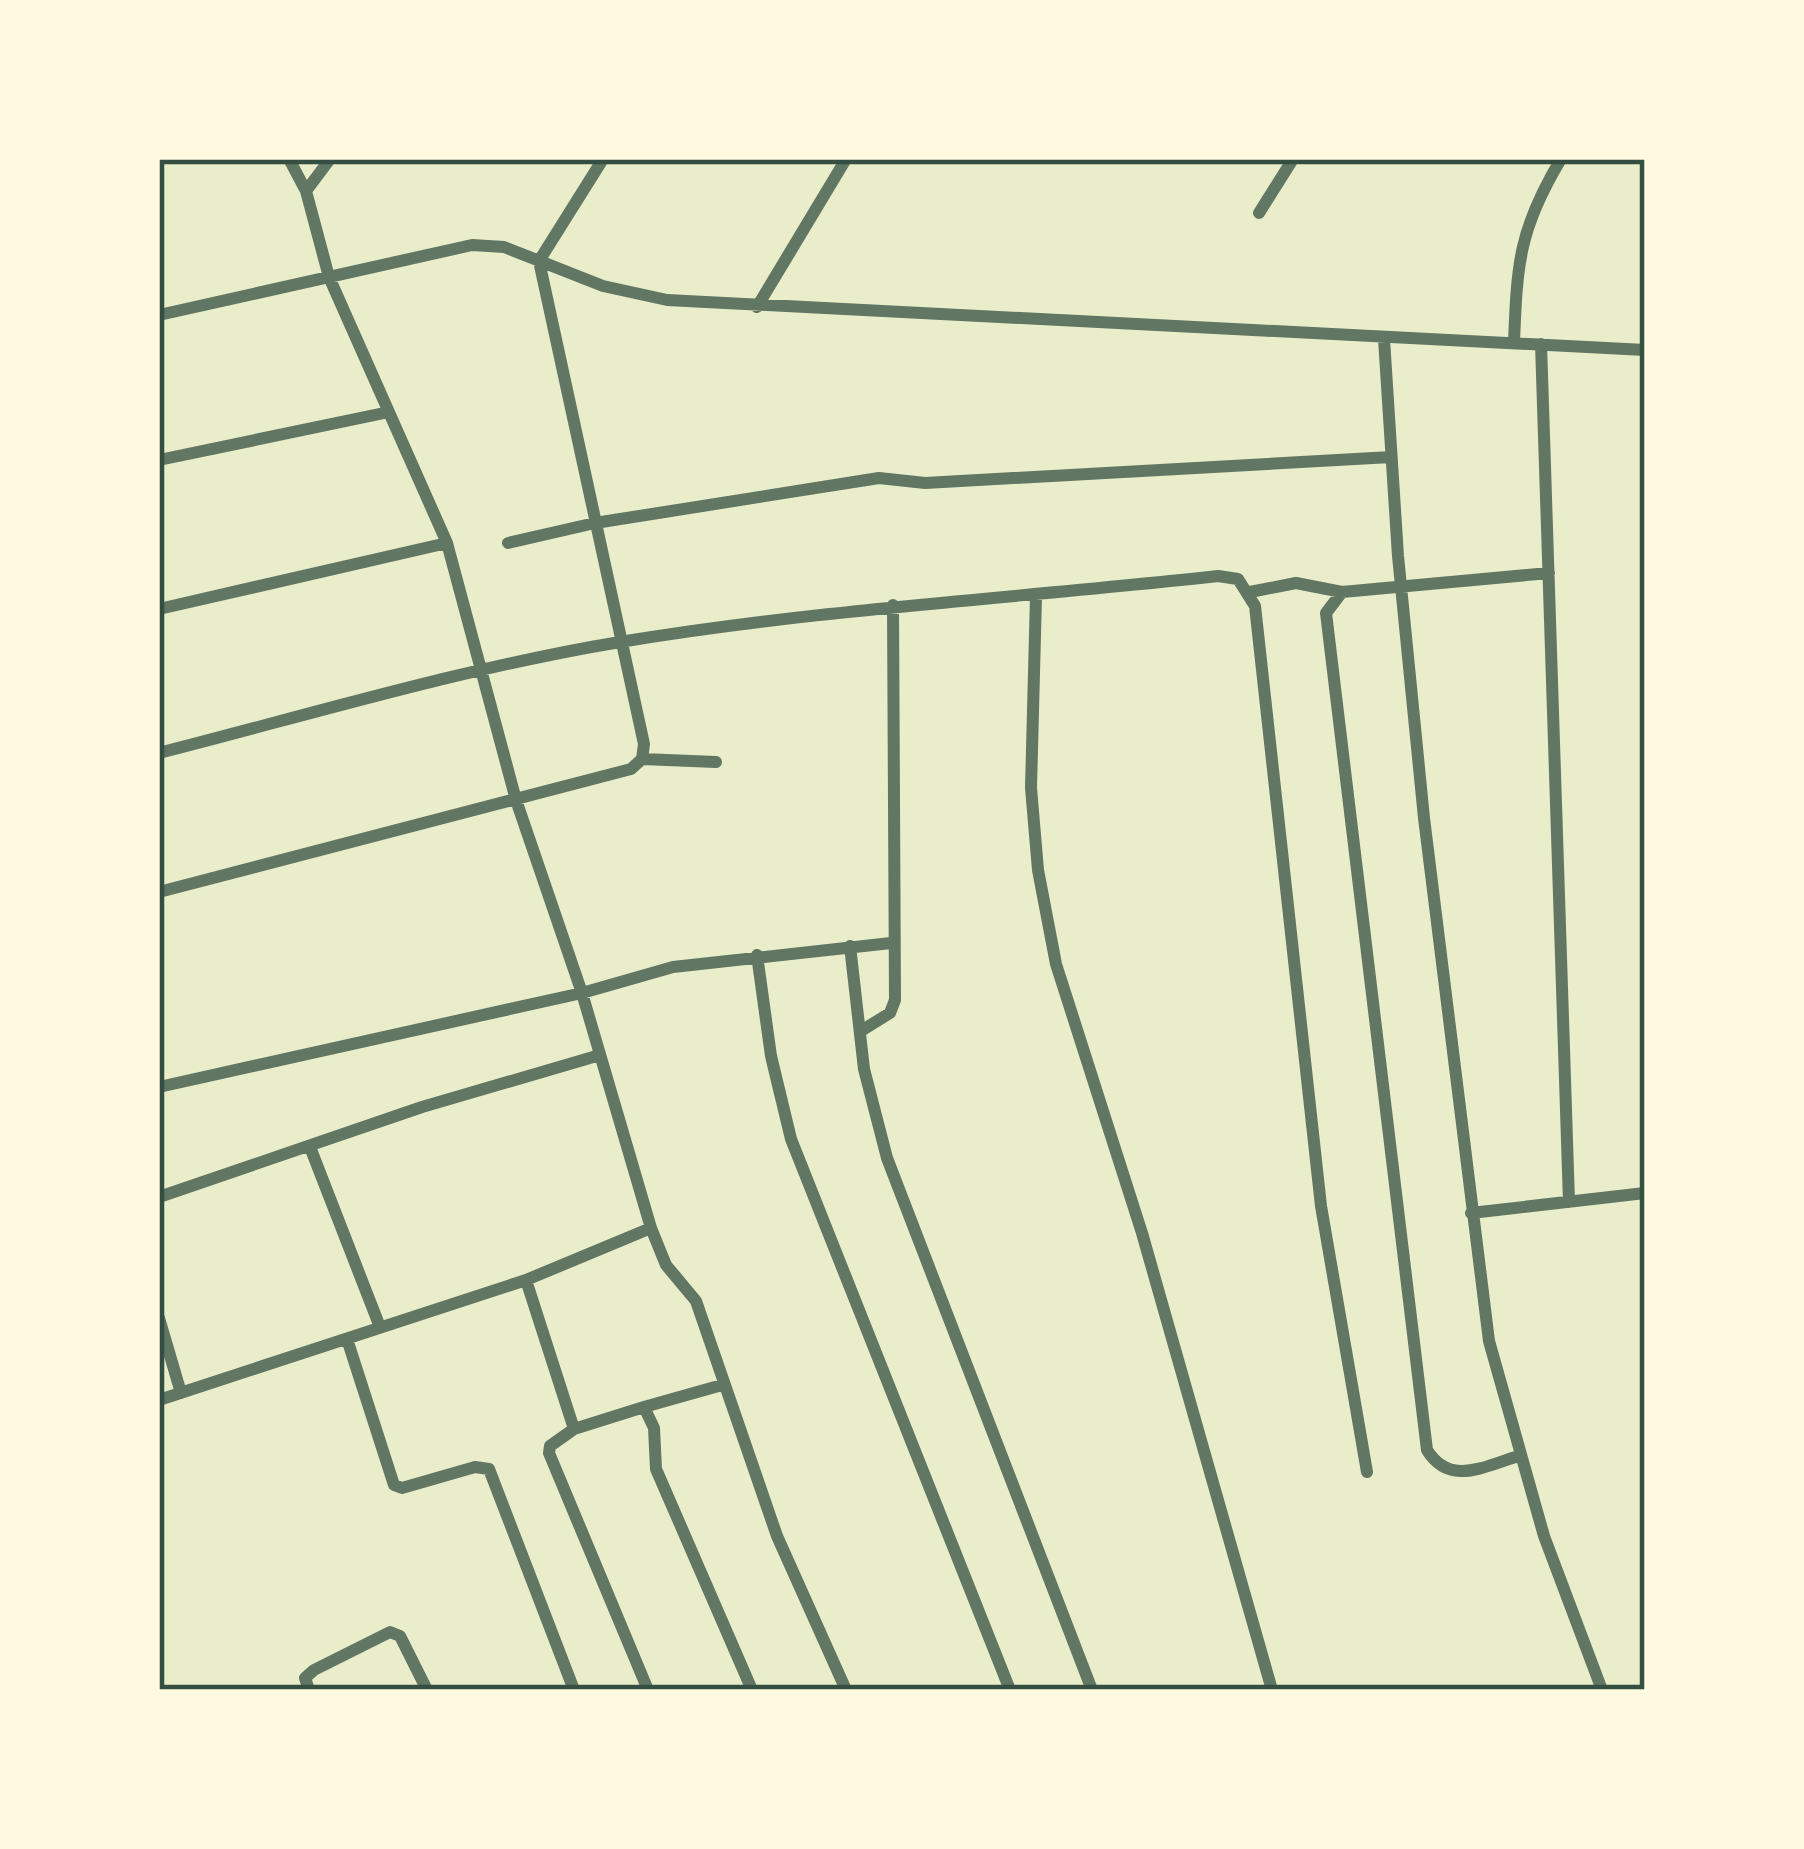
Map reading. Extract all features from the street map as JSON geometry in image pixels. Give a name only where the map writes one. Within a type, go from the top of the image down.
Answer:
[{"type":"street","points":[[289,159],[307,190],[329,277],[447,543],[516,800],[582,993],[651,1228],[666,1265],[696,1300],[777,1537],[846,1690]]},
{"type":"street","points":[[307,190],[330,159]]},
{"type":"street","points":[[159,892],[631,769],[642,759],[644,744],[539,261],[603,159]]},
{"type":"street","points":[[757,307],[846,159]]},
{"type":"street","points":[[1259,213],[1293,159]]},
{"type":"street","points":[[1514,343],[1517,261],[1527,218],[1561,159]]},
{"type":"street","points":[[159,315],[472,245],[504,247],[624,291],[757,307],[1645,350]]},
{"type":"street","points":[[1384,339],[1400,583],[1489,1341],[1519,1456],[1602,1690]]},
{"type":"street","points":[[1541,344],[1569,1202]]},
{"type":"street","points":[[159,460],[389,412]]},
{"type":"street","points":[[508,543],[595,523],[879,478],[925,483],[1391,457]]},
{"type":"street","points":[[159,609],[447,543]]},
{"type":"street","points":[[1250,592],[1296,584],[1342,592],[1400,583],[1549,573]]},
{"type":"street","points":[[159,753],[482,670],[620,642],[892,605],[1036,596],[1218,576],[1238,579],[1250,592],[1321,1206],[1367,1472]]},
{"type":"street","points":[[1342,592],[1325,613],[1427,1450],[1437,1466],[1456,1474],[1519,1456]]},
{"type":"street","points":[[1036,596],[1031,788],[1038,870],[1056,964],[1142,1233],[1272,1690]]},
{"type":"street","points":[[861,1031],[890,1012],[896,1000],[891,943],[892,605]]},
{"type":"street","points":[[642,759],[716,762]]},
{"type":"street","points":[[159,1087],[582,993],[673,967],[891,943]]},
{"type":"street","points":[[850,946],[864,1070],[910,1228],[1092,1690]]},
{"type":"street","points":[[757,955],[771,1056],[791,1139],[1010,1690]]},
{"type":"street","points":[[159,1198],[600,1055]]},
{"type":"street","points":[[310,1147],[380,1327]]},
{"type":"street","points":[[1471,1213],[1645,1192]]},
{"type":"street","points":[[159,1400],[526,1280],[651,1228]]},
{"type":"street","points":[[526,1280],[574,1430]]},
{"type":"street","points":[[159,1318],[182,1393]]},
{"type":"street","points":[[347,1339],[394,1485],[402,1488],[475,1467],[489,1468],[574,1690]]},
{"type":"street","points":[[648,1690],[550,1446],[574,1430],[722,1385]]},
{"type":"street","points":[[644,1407],[654,1427],[656,1469],[752,1690]]},
{"type":"street","points":[[309,1690],[305,1678],[314,1670],[390,1632],[400,1636],[427,1690]]}]
